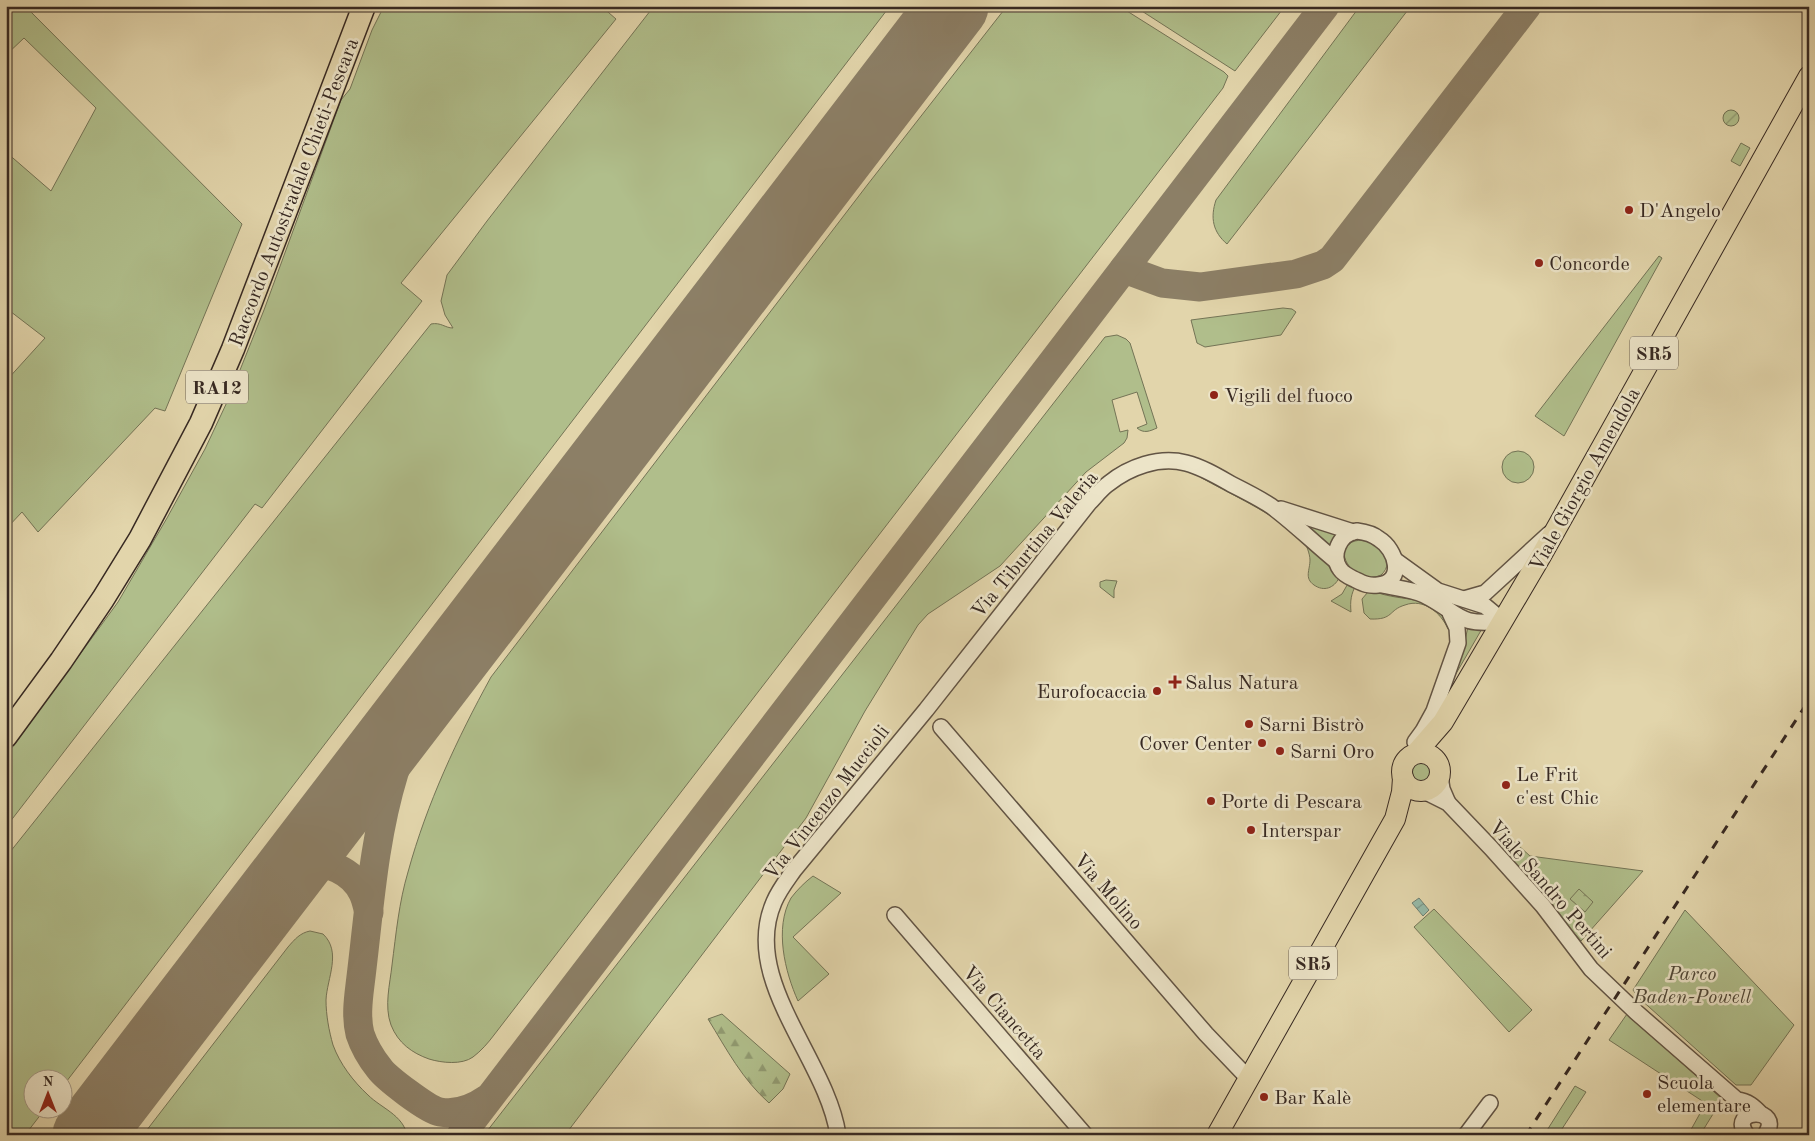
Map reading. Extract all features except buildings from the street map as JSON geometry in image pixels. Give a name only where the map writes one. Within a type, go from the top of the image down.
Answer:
[{"type":"highway","name":"Raccordo Autostradale Chieti-Pescara","points":[[6,710],[89,594],[157,478],[186,420],[236,303],[347,6]]},
{"type":"highway","name":"Raccordo Autostradale Chieti-Pescara","points":[[6,736],[61,661],[103,599],[140,539],[200,423],[226,366],[254,295],[364,6]]},
{"type":"main road","name":"Viale Giorgio Amendola","points":[[1413,755],[1443,722],[1558,526],[1809,76]]},
{"type":"main road","name":"Viale Giorgio Amendola","points":[[1438,768],[1443,722]]},
{"type":"main road","points":[[1413,755],[1427,753],[1438,768]]},
{"type":"main road","name":"SR5","points":[[1218,1135],[1394,819],[1402,792],[1403,766],[1413,755]]},
{"type":"main road","name":"SR5","points":[[1394,819],[1422,791],[1434,786],[1438,768]]},
{"type":"main road","points":[[1403,778],[1410,787],[1422,791]]},
{"type":"street","name":"Via Tiburtina Valeria","points":[[935,697],[1089,503],[1106,485],[1143,465],[1171,460],[1211,472],[1270,506],[1303,531],[1336,561]]},
{"type":"street","name":"Via Tiburtina Valeria","points":[[1270,506],[1353,532]]},
{"type":"street","points":[[1462,600],[1485,593],[1558,526]]},
{"type":"street","points":[[1353,532],[1371,534],[1388,547],[1395,560],[1438,591],[1484,606],[1502,621],[1475,622],[1463,620],[1422,594],[1382,585],[1366,585],[1345,574],[1336,561],[1338,545],[1342,539],[1353,532]]},
{"type":"street","points":[[1382,585],[1394,574],[1395,560]]},
{"type":"street","points":[[1413,755],[1412,747],[1424,731],[1434,711],[1458,643],[1457,628],[1450,613]]},
{"type":"street","name":"Via Vincenzo Muccioli","points":[[838,1135],[827,1096],[786,1012],[772,977],[766,942],[769,916],[780,889],[794,870],[935,697]]},
{"type":"street","name":"Via Molino","points":[[941,727],[1200,1027],[1249,1079]]},
{"type":"street","name":"Viale Sandro Pertini","points":[[1438,768],[1442,789],[1448,803],[1543,906],[1591,969],[1636,1012],[1737,1100],[1744,1100],[1752,1105],[1768,1127]]},
{"type":"street","name":"Viale Sandro Pertini","points":[[1422,791],[1448,803]]},
{"type":"street","name":"Via Ciancetta","points":[[894,915],[1085,1135]]},
{"type":"street","points":[[1737,1100],[1743,1130]]},
{"type":"street","points":[[1466,1135],[1490,1103]]},
{"type":"street","points":[[1743,1130],[1751,1114],[1768,1127]]},
{"type":"green space","points":[[6,6],[25,6],[242,224],[165,411],[155,408],[38,532],[22,512],[6,529],[6,381],[45,338],[6,308],[6,152],[51,191],[96,108],[24,38],[6,55]]},
{"type":"green space","points":[[384,6],[601,6],[616,19],[401,283],[422,301],[262,508],[255,504],[6,827],[6,756],[118,602],[205,449],[228,400],[264,310],[341,100],[350,89],[372,30]]},
{"type":"green space","points":[[654,6],[890,6],[72,1074],[72,1068],[22,1068],[22,1118],[38,1118],[25,1135],[6,1135],[6,857],[431,324],[453,328],[445,315],[441,301],[447,275]]},
{"type":"green space","points":[[1007,6],[1119,6],[1228,76],[1223,88],[482,1050],[468,1060],[452,1062],[440,1062],[417,1054],[402,1042],[394,1031],[388,1010],[389,987],[402,895],[424,821],[434,796],[466,724],[491,677],[868,184]]},
{"type":"green space","points":[[1134,6],[1285,6],[1235,71]]},
{"type":"green space","points":[[1360,6],[1411,6],[1227,244],[1219,235],[1214,224],[1213,213],[1216,200]]},
{"type":"green space","points":[[1731,110],[1737,112],[1739,118],[1737,124],[1731,126],[1725,124],[1723,118],[1725,112]]},
{"type":"green space","points":[[1741,143],[1750,148],[1740,166],[1731,161]]},
{"type":"green space","points":[[1659,256],[1662,258],[1564,436],[1535,416]]},
{"type":"green space","points":[[1283,308],[1292,309],[1296,312],[1281,335],[1205,347],[1197,343],[1191,320]]},
{"type":"green space","points":[[1117,335],[1130,343],[1157,428],[1145,431],[1137,428],[1147,424],[1137,392],[1112,400],[1120,432],[1128,430],[1124,443],[1086,472],[1000,566],[928,614],[918,625],[865,711],[806,818],[565,1135],[484,1135],[1105,337]]},
{"type":"green space","points":[[1518,451],[1524,452],[1529,456],[1533,461],[1533,473],[1529,478],[1524,482],[1518,483],[1512,482],[1507,478],[1503,473],[1502,467],[1503,461],[1507,456],[1512,452]]},
{"type":"green space","points":[[1200,476],[1274,514],[1322,551],[1339,578],[1337,581],[1328,588],[1314,585],[1308,577],[1310,558],[1307,546],[1302,538],[1268,514]]},
{"type":"green space","points":[[1294,520],[1340,533],[1330,550]]},
{"type":"green space","points":[[1362,540],[1374,544],[1384,553],[1387,564],[1381,575],[1371,577],[1361,575],[1347,563],[1344,555],[1345,548],[1351,543]]},
{"type":"green space","points":[[1106,580],[1117,581],[1114,598],[1100,587],[1100,582]]},
{"type":"green space","points":[[1350,580],[1356,585],[1351,598],[1351,612],[1331,601],[1342,594]]},
{"type":"green space","points":[[1373,591],[1426,603],[1443,616],[1450,628],[1448,629],[1431,608],[1412,603],[1396,609],[1383,618],[1370,619],[1364,613],[1362,599],[1368,592]]},
{"type":"green space","points":[[1468,627],[1483,627],[1446,691],[1463,649]]},
{"type":"green space","points":[[1421,762],[1428,765],[1431,772],[1428,779],[1421,782],[1414,779],[1411,772],[1414,765]]},
{"type":"green space","points":[[1508,836],[1530,856],[1643,871],[1581,941],[1498,846]]},
{"type":"green space","points":[[813,876],[841,893],[793,937],[829,974],[798,1001],[789,977],[783,950],[783,923],[791,898]]},
{"type":"green space","points":[[1579,889],[1593,902],[1585,912],[1570,899]]},
{"type":"green space","points":[[1434,909],[1532,1010],[1509,1032],[1414,927]]},
{"type":"green space","name":"Parco Baden-Powell","points":[[1685,910],[1794,1025],[1751,1085],[1736,1085],[1639,998],[1633,990]]},
{"type":"green space","points":[[310,931],[323,934],[329,941],[332,949],[333,957],[326,1006],[329,1029],[336,1052],[357,1084],[373,1100],[391,1112],[401,1122],[407,1135],[143,1135],[288,947],[300,935]]},
{"type":"green space","points":[[722,1014],[790,1074],[783,1089],[769,1103],[743,1074],[708,1019]]},
{"type":"green space","points":[[1627,1014],[1722,1099],[1716,1110],[1609,1040]]},
{"type":"green space","points":[[1575,1086],[1586,1092],[1558,1135],[1544,1135]]},
{"type":"green space","points":[[1703,1108],[1713,1114],[1700,1135],[1688,1135]]},
{"type":"water","points":[[1419,898],[1429,910],[1423,916],[1412,903]]},
{"type":"taxiway","points":[[461,1135],[1325,6]]},
{"type":"taxiway","points":[[1124,269],[1162,283],[1200,287],[1296,274],[1323,265],[1332,259],[1527,6]]},
{"type":"taxiway","points":[[451,661],[405,744],[387,799],[372,878],[358,1022],[364,1043],[383,1073],[426,1106],[440,1112],[459,1112],[487,1099]]},
{"type":"taxiway","points":[[284,880],[300,867],[312,864],[329,865],[346,873],[353,879],[364,895],[369,912]]},
{"type":"runway","points":[[88,1135],[953,6]]},
{"type":"railway","points":[[1526,1135],[1809,700]]},
{"type":"place","name":"D'Angelo","points":[[1629,210]]},
{"type":"place","name":"Concorde","points":[[1539,263]]},
{"type":"place","name":"Vigili del fuoco","points":[[1214,395]]},
{"type":"place","name":"Salus Natura","points":[[1175,682]]},
{"type":"place","name":"Eurofocaccia","points":[[1157,691]]},
{"type":"place","name":"Sarni Bistrò","points":[[1249,724]]},
{"type":"place","name":"Cover Center","points":[[1262,743]]},
{"type":"place","name":"Sarni Oro","points":[[1280,751]]},
{"type":"place","name":"Le Frit c'est Chic","points":[[1506,785]]},
{"type":"place","name":"Porte di Pescara","points":[[1211,801]]},
{"type":"place","name":"Interspar","points":[[1251,830]]},
{"type":"place","name":"Scuola elementare","points":[[1647,1094]]},
{"type":"place","name":"Bar Kalè","points":[[1264,1097]]}]
